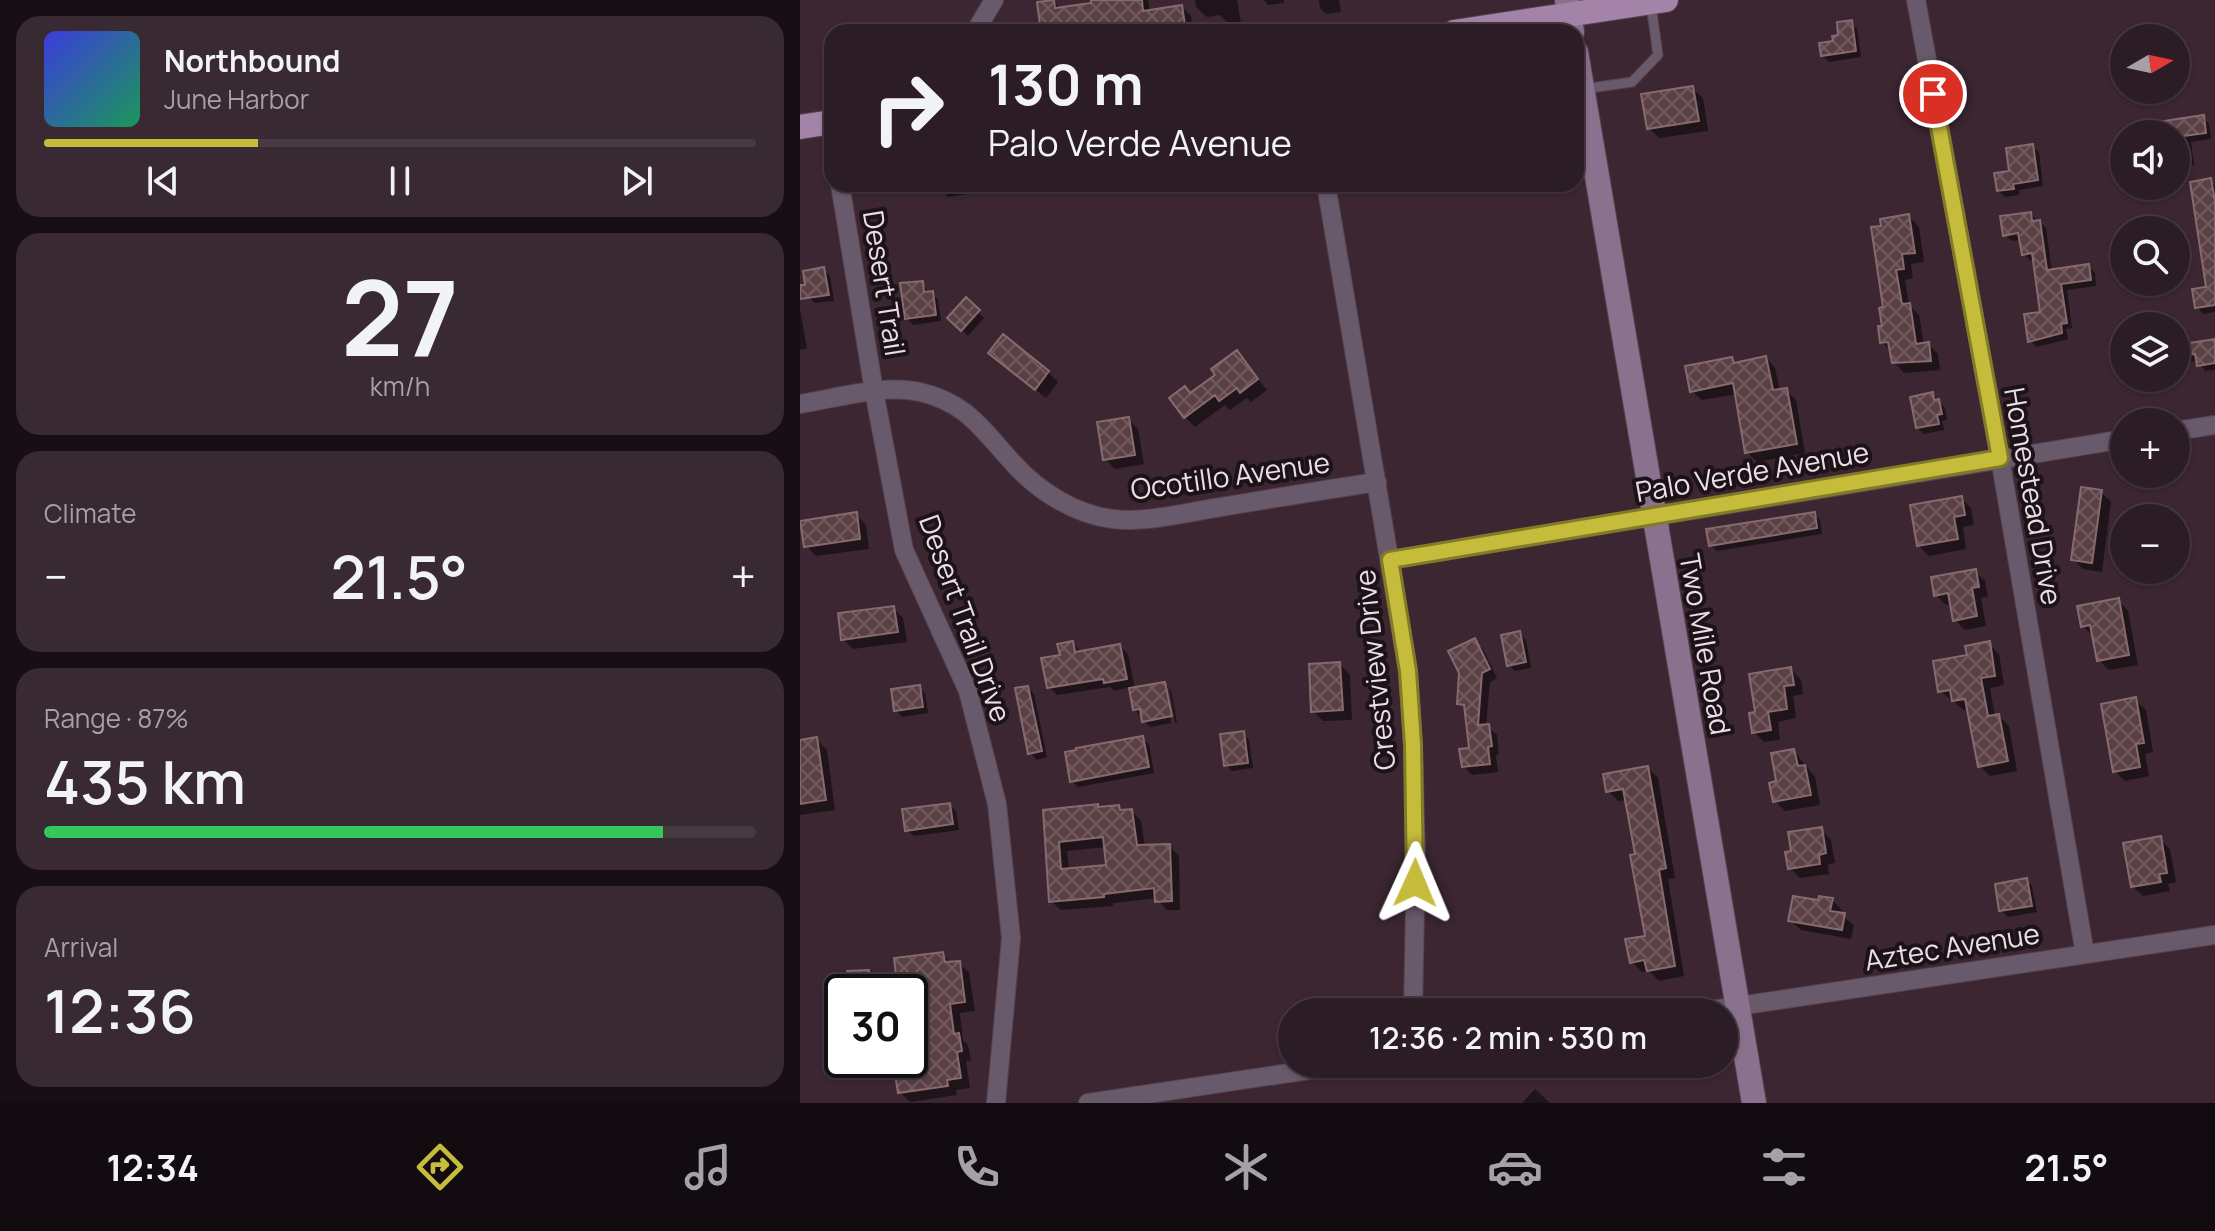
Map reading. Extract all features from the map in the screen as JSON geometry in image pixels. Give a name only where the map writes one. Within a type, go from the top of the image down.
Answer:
[{"type":"main road","points":[[1508,24],[1659,1]]},
{"type":"main road","points":[[800,127],[824,127]]},
{"type":"street","points":[[980,24],[994,0]]},
{"type":"street","name":"Homestead Drive","points":[[1916,0],[2000,458],[2085,954]]},
{"type":"street","name":"Two Mile Road","points":[[1584,95],[1736,998]]},
{"type":"street","name":"Desert Trail","points":[[841,192],[874,391]]},
{"type":"street","name":"Crestview Drive","points":[[1327,192],[1408,671],[1416,856],[1413,998]]},
{"type":"street","name":"Ocotillo Avenue","points":[[800,404],[874,391],[919,392],[949,403],[974,417],[1016,467],[1048,494],[1079,509],[1112,519],[1163,516],[1377,482]]},
{"type":"street","name":"Desert Trail Drive","points":[[874,391],[904,550],[968,691],[997,804],[1011,938],[996,1103]]},
{"type":"street","points":[[2190,429],[2215,425]]},
{"type":"street","name":"Palo Verde Avenue","points":[[1390,560],[2110,441]]},
{"type":"street","name":"Aztec Avenue","points":[[1738,1006],[2215,935]]},
{"type":"street","name":"Two Mile Road","points":[[1738,1012],[1754,1103]]},
{"type":"street","points":[[1088,1103],[1278,1075]]},
{"type":"lane","points":[[1584,89],[1632,82],[1658,55],[1659,1]]},
{"type":"building","points":[[1054,0],[1055,8],[1091,3],[1091,0],[1142,0],[1143,11],[1182,5],[1185,24],[1040,24],[1037,2]]},
{"type":"building","points":[[1852,20],[1856,51],[1821,56],[1819,43],[1833,41],[1832,36],[1838,35],[1837,22]]},
{"type":"building","points":[[1693,86],[1699,121],[1647,129],[1641,94]]},
{"type":"building","points":[[2204,115],[2206,133],[2190,135],[2190,120],[2170,120]]},
{"type":"building","points":[[2033,144],[2038,180],[2013,184],[2014,189],[1997,191],[1994,173],[2009,171],[2006,148]]},
{"type":"building","points":[[2211,178],[2215,201],[2215,305],[2195,308],[2192,289],[2206,287],[2190,182]]},
{"type":"building","points":[[2031,212],[2032,221],[2040,220],[2047,270],[2089,264],[2091,280],[2061,284],[2067,323],[2061,324],[2062,333],[2028,342],[2024,314],[2040,312],[2032,253],[2022,255],[2018,233],[2003,236],[2000,216]]},
{"type":"building","points":[[1909,214],[1915,253],[1902,254],[1904,269],[1896,270],[1902,304],[1910,303],[1916,344],[1929,342],[1931,361],[1892,363],[1888,342],[1880,343],[1878,326],[1882,326],[1879,308],[1883,307],[1871,227],[1881,226],[1880,219]]},
{"type":"building","points":[[824,267],[829,295],[800,299],[800,285],[805,285],[803,271]]},
{"type":"building","points":[[923,281],[924,292],[933,291],[936,315],[905,319],[900,283]]},
{"type":"building","points":[[966,297],[980,310],[961,331],[947,318]]},
{"type":"building","points":[[1003,334],[1049,371],[1035,390],[988,353]]},
{"type":"building","points":[[2215,339],[2215,363],[2197,366],[2195,354],[2190,355],[2190,343]]},
{"type":"building","points":[[1237,350],[1258,379],[1240,393],[1237,388],[1219,401],[1215,395],[1184,418],[1169,398],[1185,386],[1190,393],[1215,375],[1211,369]]},
{"type":"building","points":[[1766,356],[1773,390],[1787,388],[1797,444],[1745,453],[1733,383],[1690,392],[1685,366],[1732,357],[1734,363]]},
{"type":"building","points":[[1933,392],[1934,400],[1939,399],[1942,414],[1937,415],[1939,424],[1916,428],[1910,397]]},
{"type":"building","points":[[1129,417],[1135,455],[1103,460],[1097,422]]},
{"type":"building","points":[[2081,487],[2102,490],[2092,563],[2071,560]]},
{"type":"building","points":[[1962,496],[1965,515],[1954,517],[1958,539],[1917,546],[1910,505]]},
{"type":"building","points":[[857,512],[860,539],[804,547],[800,521]]},
{"type":"building","points":[[1815,512],[1817,528],[1709,546],[1706,529]]},
{"type":"building","points":[[1976,569],[1979,587],[1972,588],[1977,616],[1953,621],[1948,593],[1934,596],[1931,577]]},
{"type":"building","points":[[2119,598],[2129,655],[2097,661],[2090,625],[2081,627],[2077,606]]},
{"type":"building","points":[[894,606],[898,632],[841,640],[838,613]]},
{"type":"building","points":[[1520,631],[1526,662],[1507,666],[1501,635]]},
{"type":"building","points":[[1475,638],[1490,669],[1482,673],[1478,725],[1489,724],[1492,746],[1488,747],[1490,764],[1462,767],[1459,749],[1469,748],[1464,705],[1457,704],[1459,673],[1448,651]]},
{"type":"building","points":[[1073,641],[1075,652],[1120,644],[1127,679],[1104,683],[1103,679],[1047,688],[1041,658],[1060,655],[1057,644]]},
{"type":"building","points":[[1990,641],[1995,676],[1981,678],[1988,716],[1999,714],[2008,761],[1978,767],[1965,699],[1952,701],[1950,690],[1938,692],[1933,661],[1967,655],[1965,646]]},
{"type":"building","points":[[1340,662],[1343,710],[1311,712],[1309,664]]},
{"type":"building","points":[[1791,667],[1794,685],[1784,686],[1787,709],[1768,712],[1771,730],[1752,733],[1749,713],[1755,712],[1749,674]]},
{"type":"building","points":[[1165,682],[1172,716],[1142,722],[1140,709],[1133,710],[1129,688]]},
{"type":"building","points":[[920,685],[923,707],[894,711],[891,689]]},
{"type":"building","points":[[1028,686],[1042,751],[1028,754],[1015,688]]},
{"type":"building","points":[[2136,697],[2144,743],[2136,744],[2140,767],[2113,772],[2101,704]]},
{"type":"building","points":[[1244,731],[1248,763],[1224,766],[1220,734]]},
{"type":"building","points":[[1143,736],[1149,767],[1070,782],[1065,752]]},
{"type":"building","points":[[817,737],[826,800],[800,804],[800,740]]},
{"type":"building","points":[[1794,749],[1798,766],[1805,765],[1811,795],[1773,802],[1769,783],[1776,781],[1771,753]]},
{"type":"building","points":[[1648,766],[1666,868],[1659,870],[1675,966],[1647,971],[1644,960],[1630,963],[1625,939],[1645,936],[1630,855],[1635,854],[1623,789],[1606,792],[1603,774]]},
{"type":"building","points":[[950,803],[953,824],[905,831],[902,809]]},
{"type":"building","points":[[1098,804],[1098,807],[1119,805],[1120,810],[1132,809],[1137,845],[1170,844],[1172,901],[1155,902],[1154,888],[1049,902],[1043,810]],"holes":[[[1103,837],[1106,865],[1061,869],[1059,842]]]},
{"type":"building","points":[[1822,827],[1826,853],[1819,855],[1820,864],[1788,869],[1785,852],[1791,851],[1788,832]]},
{"type":"building","points":[[2161,836],[2167,873],[2159,874],[2161,882],[2131,887],[2123,843]]},
{"type":"building","points":[[2027,878],[2032,906],[1999,911],[1995,884]]},
{"type":"building","points":[[1793,896],[1818,900],[1819,896],[1833,898],[1830,911],[1845,913],[1842,930],[1788,921]]},
{"type":"building","points":[[943,952],[945,962],[960,961],[965,1002],[950,1004],[954,1034],[959,1033],[962,1051],[957,1052],[961,1078],[947,1080],[948,1086],[898,1093],[896,1078],[928,1078],[928,974],[896,974],[894,958]]},
{"type":"building","points":[[869,970],[869,974],[847,974],[847,971]]},
{"type":"route","points":[[1415,883],[1413,745],[1408,671],[1390,560],[2000,458],[1933,94]]}]
